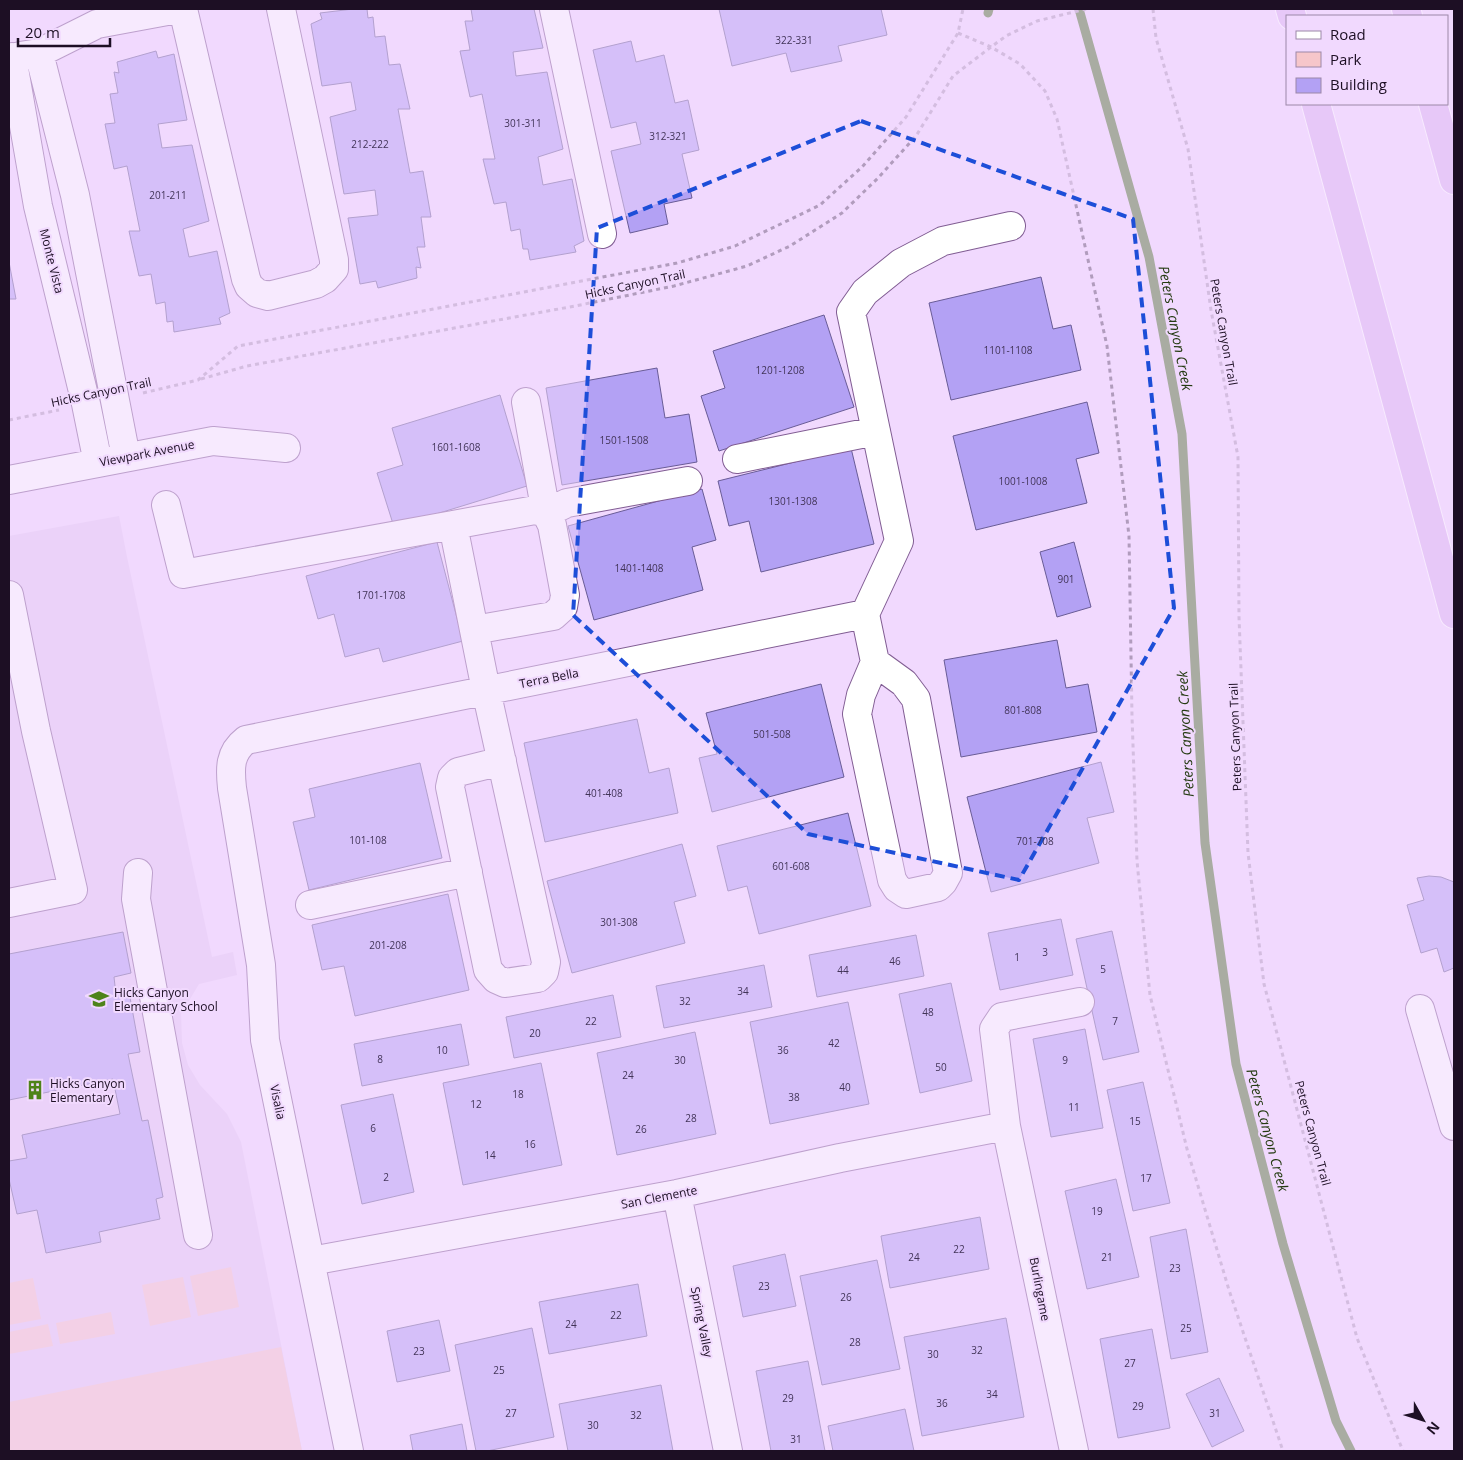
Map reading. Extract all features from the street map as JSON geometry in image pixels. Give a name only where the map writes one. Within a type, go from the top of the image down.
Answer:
[{"type":"highway","points":[[1316,105],[1454,614]]},
{"type":"highway","points":[[1433,105],[1454,180]]},
{"type":"street","name":"Monte Vista","points":[[98,463],[86,404],[38,206],[10,56],[39,53],[97,24],[178,9]]},
{"type":"street","points":[[183,9],[246,279],[249,286],[257,293],[268,296],[316,284],[326,279],[334,269],[334,260],[281,9]]},
{"type":"street","points":[[558,9],[602,234]]},
{"type":"street","points":[[39,53],[75,195],[126,457]]},
{"type":"street","points":[[876,662],[904,683],[916,699],[948,873],[938,887],[906,894],[897,888],[892,880],[857,714],[861,695],[876,662],[865,614],[899,541],[851,312],[865,292],[901,263],[942,241],[1010,226]]},
{"type":"street","points":[[474,630],[553,616],[563,607],[566,595],[552,525],[546,513],[526,402]]},
{"type":"street","points":[[737,459],[876,431]]},
{"type":"street","name":"Viewpark Avenue","points":[[9,480],[213,441],[286,448]]},
{"type":"street","points":[[166,505],[183,574],[535,510],[546,513],[568,503],[688,481]]},
{"type":"street","points":[[454,525],[486,690],[502,761],[546,962],[544,972],[538,978],[505,983],[496,979],[488,970],[450,787],[452,778],[458,772],[502,761]]},
{"type":"street","points":[[9,595],[36,731],[73,890],[9,903]]},
{"type":"street","name":"Terra Bella","points":[[236,750],[246,740],[865,614]]},
{"type":"street","name":"Visalia","points":[[236,750],[231,762],[232,788],[261,965],[265,1040],[349,1451]]},
{"type":"street","points":[[310,905],[468,872]]},
{"type":"street","points":[[138,873],[136,900],[198,1235]]},
{"type":"street","name":"Burlingame","points":[[1074,1451],[1006,1126],[994,1029],[1002,1016],[1080,1002]]},
{"type":"street","points":[[1420,1009],[1454,1126]]},
{"type":"street","name":"San Clemente","points":[[311,1261],[676,1194],[840,1158],[1006,1126]]},
{"type":"street","name":"Spring Valley","points":[[676,1194],[728,1451]]},
{"type":"path","points":[[963,9],[958,33],[991,47],[1020,64],[1044,91],[1057,120],[1107,346],[1129,536],[1137,860],[1150,995],[1187,1149],[1229,1290],[1283,1451]]},
{"type":"path","points":[[991,47],[1006,36],[1037,21],[1086,9]]},
{"type":"path","name":"Peters Canyon Trail","points":[[1153,9],[1156,38],[1188,149],[1211,310],[1238,457],[1239,617],[1248,853],[1264,984],[1357,1338],[1403,1451]]},
{"type":"path","name":"Hicks Canyon Trail","points":[[198,380],[238,346],[677,263],[735,246],[820,204],[862,167],[906,117],[958,33]]},
{"type":"path","name":"Hicks Canyon Trail","points":[[114,398],[198,380],[247,366],[566,308],[656,289],[747,266],[790,246],[842,213],[878,178],[916,136],[953,76],[991,47]]},
{"type":"path","name":"Hicks Canyon Trail","points":[[9,420],[86,404]]},
{"type":"highlighted area","points":[[861,121],[1133,219],[1174,608],[1019,880],[808,834],[573,615],[597,228]]},
{"type":"shaded area","name":"Hicks Canyon Elementary School","points":[[119,516],[212,957],[233,952],[237,975],[199,984],[181,1014],[182,1043],[188,1065],[200,1085],[227,1114],[241,1142],[302,1451],[9,1451],[9,536]]},
{"type":"green space","points":[[231,1267],[239,1307],[198,1316],[190,1276]]},
{"type":"green space","points":[[183,1277],[191,1317],[150,1326],[142,1285]]},
{"type":"green space","points":[[33,1278],[41,1319],[9,1325],[9,1283]]},
{"type":"green space","points":[[111,1312],[115,1334],[60,1344],[56,1323]]},
{"type":"green space","points":[[48,1324],[53,1346],[9,1354],[9,1332]]},
{"type":"green space","points":[[281,1347],[302,1451],[9,1451],[9,1402]]},
{"type":"building","points":[[367,9],[368,18],[373,17],[375,37],[385,36],[389,65],[400,64],[410,109],[398,109],[410,173],[423,171],[431,217],[421,217],[425,247],[417,247],[421,268],[416,267],[417,278],[378,288],[376,281],[360,284],[348,218],[378,215],[375,190],[344,194],[330,117],[356,110],[351,82],[322,86],[311,24],[322,19],[320,13]]},
{"type":"building","points":[[471,9],[534,9],[543,48],[513,52],[516,76],[547,72],[563,149],[538,157],[543,185],[572,179],[584,241],[574,246],[576,252],[530,260],[528,249],[523,249],[520,229],[511,231],[506,202],[494,204],[483,159],[495,159],[482,94],[470,97],[460,51],[470,50],[465,21],[473,21]]},
{"type":"building","points":[[719,9],[881,9],[887,35],[838,46],[842,61],[791,72],[786,53],[732,66]]},
{"type":"building","points":[[631,41],[636,62],[664,55],[675,103],[688,100],[699,150],[682,154],[692,198],[664,204],[668,224],[630,233],[611,151],[641,144],[636,122],[611,128],[593,50]]},
{"type":"building","points":[[156,51],[158,58],[174,54],[187,120],[158,124],[162,148],[192,145],[209,221],[183,229],[189,257],[217,251],[230,313],[219,318],[221,324],[174,332],[173,321],[167,322],[165,302],[156,304],[151,274],[139,276],[129,231],[140,231],[127,166],[114,169],[105,124],[115,123],[110,94],[118,93],[114,72],[119,73],[117,62]]},
{"type":"building","points":[[9,262],[16,299],[9,299]]},
{"type":"building","points":[[1041,277],[1053,329],[1071,325],[1081,370],[951,400],[929,303]]},
{"type":"building","points":[[824,315],[854,407],[719,451],[701,396],[725,388],[713,351]]},
{"type":"building","points":[[657,368],[665,418],[689,414],[697,462],[562,485],[546,388]]},
{"type":"building","points":[[500,395],[527,486],[394,527],[377,473],[403,465],[392,428]]},
{"type":"building","points":[[1087,402],[1099,453],[1076,459],[1087,503],[976,530],[953,436]]},
{"type":"building","points":[[851,448],[874,544],[761,572],[749,521],[729,526],[718,481]]},
{"type":"building","points":[[702,489],[716,540],[692,547],[703,590],[594,620],[568,526]]},
{"type":"building","points":[[437,542],[463,641],[383,662],[379,648],[345,657],[334,614],[318,619],[306,576]]},
{"type":"building","points":[[1074,542],[1091,607],[1057,617],[1040,552]]},
{"type":"building","points":[[1057,640],[1066,688],[1088,684],[1097,732],[961,757],[944,660]]},
{"type":"building","points":[[821,684],[844,777],[712,812],[699,758],[717,754],[706,713]]},
{"type":"building","points":[[637,719],[649,773],[669,768],[678,813],[545,842],[524,743]]},
{"type":"building","points":[[1101,762],[1114,812],[1087,818],[1099,863],[991,892],[967,797]]},
{"type":"building","points":[[420,763],[442,858],[309,890],[293,822],[315,817],[309,789]]},
{"type":"building","points":[[848,813],[871,906],[759,934],[747,886],[728,891],[717,846]]},
{"type":"building","points":[[682,844],[696,896],[674,902],[685,943],[572,973],[547,881]]},
{"type":"building","points":[[1441,877],[1454,882],[1454,968],[1444,972],[1437,948],[1421,953],[1407,905],[1424,900],[1417,878]]},
{"type":"building","points":[[448,894],[469,990],[355,1016],[344,966],[322,970],[312,925]]},
{"type":"building","points":[[1061,919],[1073,975],[1000,990],[988,933]]},
{"type":"building","points":[[1112,931],[1139,1052],[1103,1060],[1076,939]]},
{"type":"building","name":"Hicks Canyon Elementary","points":[[123,932],[131,973],[114,977],[116,995],[129,992],[140,1052],[128,1054],[142,1121],[148,1120],[163,1197],[156,1199],[160,1219],[99,1232],[101,1242],[46,1253],[37,1210],[17,1214],[9,1179],[9,1161],[27,1158],[22,1135],[120,1114],[113,1079],[9,1100],[9,954]]},
{"type":"building","points":[[916,935],[924,976],[817,997],[809,955]]},
{"type":"building","points":[[764,965],[772,1007],[664,1028],[656,986]]},
{"type":"building","points":[[951,983],[972,1081],[920,1093],[899,994]]},
{"type":"building","points":[[613,995],[621,1037],[514,1058],[506,1017]]},
{"type":"building","points":[[848,1002],[869,1104],[770,1124],[750,1022]]},
{"type":"building","points":[[461,1024],[469,1065],[362,1086],[354,1044]]},
{"type":"building","points":[[1085,1029],[1103,1128],[1051,1137],[1033,1039]]},
{"type":"building","points":[[695,1032],[716,1134],[617,1155],[597,1053]]},
{"type":"building","points":[[541,1063],[562,1165],[463,1185],[443,1083]]},
{"type":"building","points":[[1143,1082],[1170,1203],[1133,1211],[1107,1090]]},
{"type":"building","points":[[393,1094],[414,1192],[362,1204],[341,1105]]},
{"type":"building","points":[[1116,1179],[1139,1277],[1087,1289],[1065,1191]]},
{"type":"building","points":[[980,1217],[989,1269],[890,1288],[881,1236]]},
{"type":"building","points":[[1186,1229],[1208,1352],[1171,1359],[1150,1237]]},
{"type":"building","points":[[785,1254],[796,1306],[743,1317],[733,1266]]},
{"type":"building","points":[[877,1260],[900,1369],[822,1385],[800,1276]]},
{"type":"building","points":[[638,1284],[647,1336],[549,1354],[539,1302]]},
{"type":"building","points":[[1006,1318],[1024,1417],[922,1436],[904,1337]]},
{"type":"building","points":[[439,1320],[450,1371],[397,1382],[387,1331]]},
{"type":"building","points":[[532,1328],[554,1437],[487,1451],[476,1451],[455,1345]]},
{"type":"building","points":[[1152,1329],[1170,1428],[1118,1438],[1100,1339]]},
{"type":"building","points":[[808,1361],[825,1451],[771,1451],[756,1371]]},
{"type":"building","points":[[1219,1378],[1244,1431],[1212,1447],[1186,1394]]},
{"type":"building","points":[[661,1385],[673,1451],[568,1451],[559,1404]]},
{"type":"building","points":[[905,1409],[914,1451],[833,1451],[828,1426]]},
{"type":"building","points":[[462,1424],[467,1451],[413,1451],[410,1435]]},
{"type":"waterway","points":[[988,13],[989,9]]},
{"type":"waterway","name":"Peters Canyon Creek","points":[[1079,9],[1149,257],[1182,434],[1205,843],[1236,1064],[1283,1244],[1336,1421],[1351,1451]]},
{"type":"place","name":"Hicks Canyon Elementary School","points":[[99,999]]},
{"type":"place","name":"Hicks Canyon Elementary","points":[[35,1090]]}]
